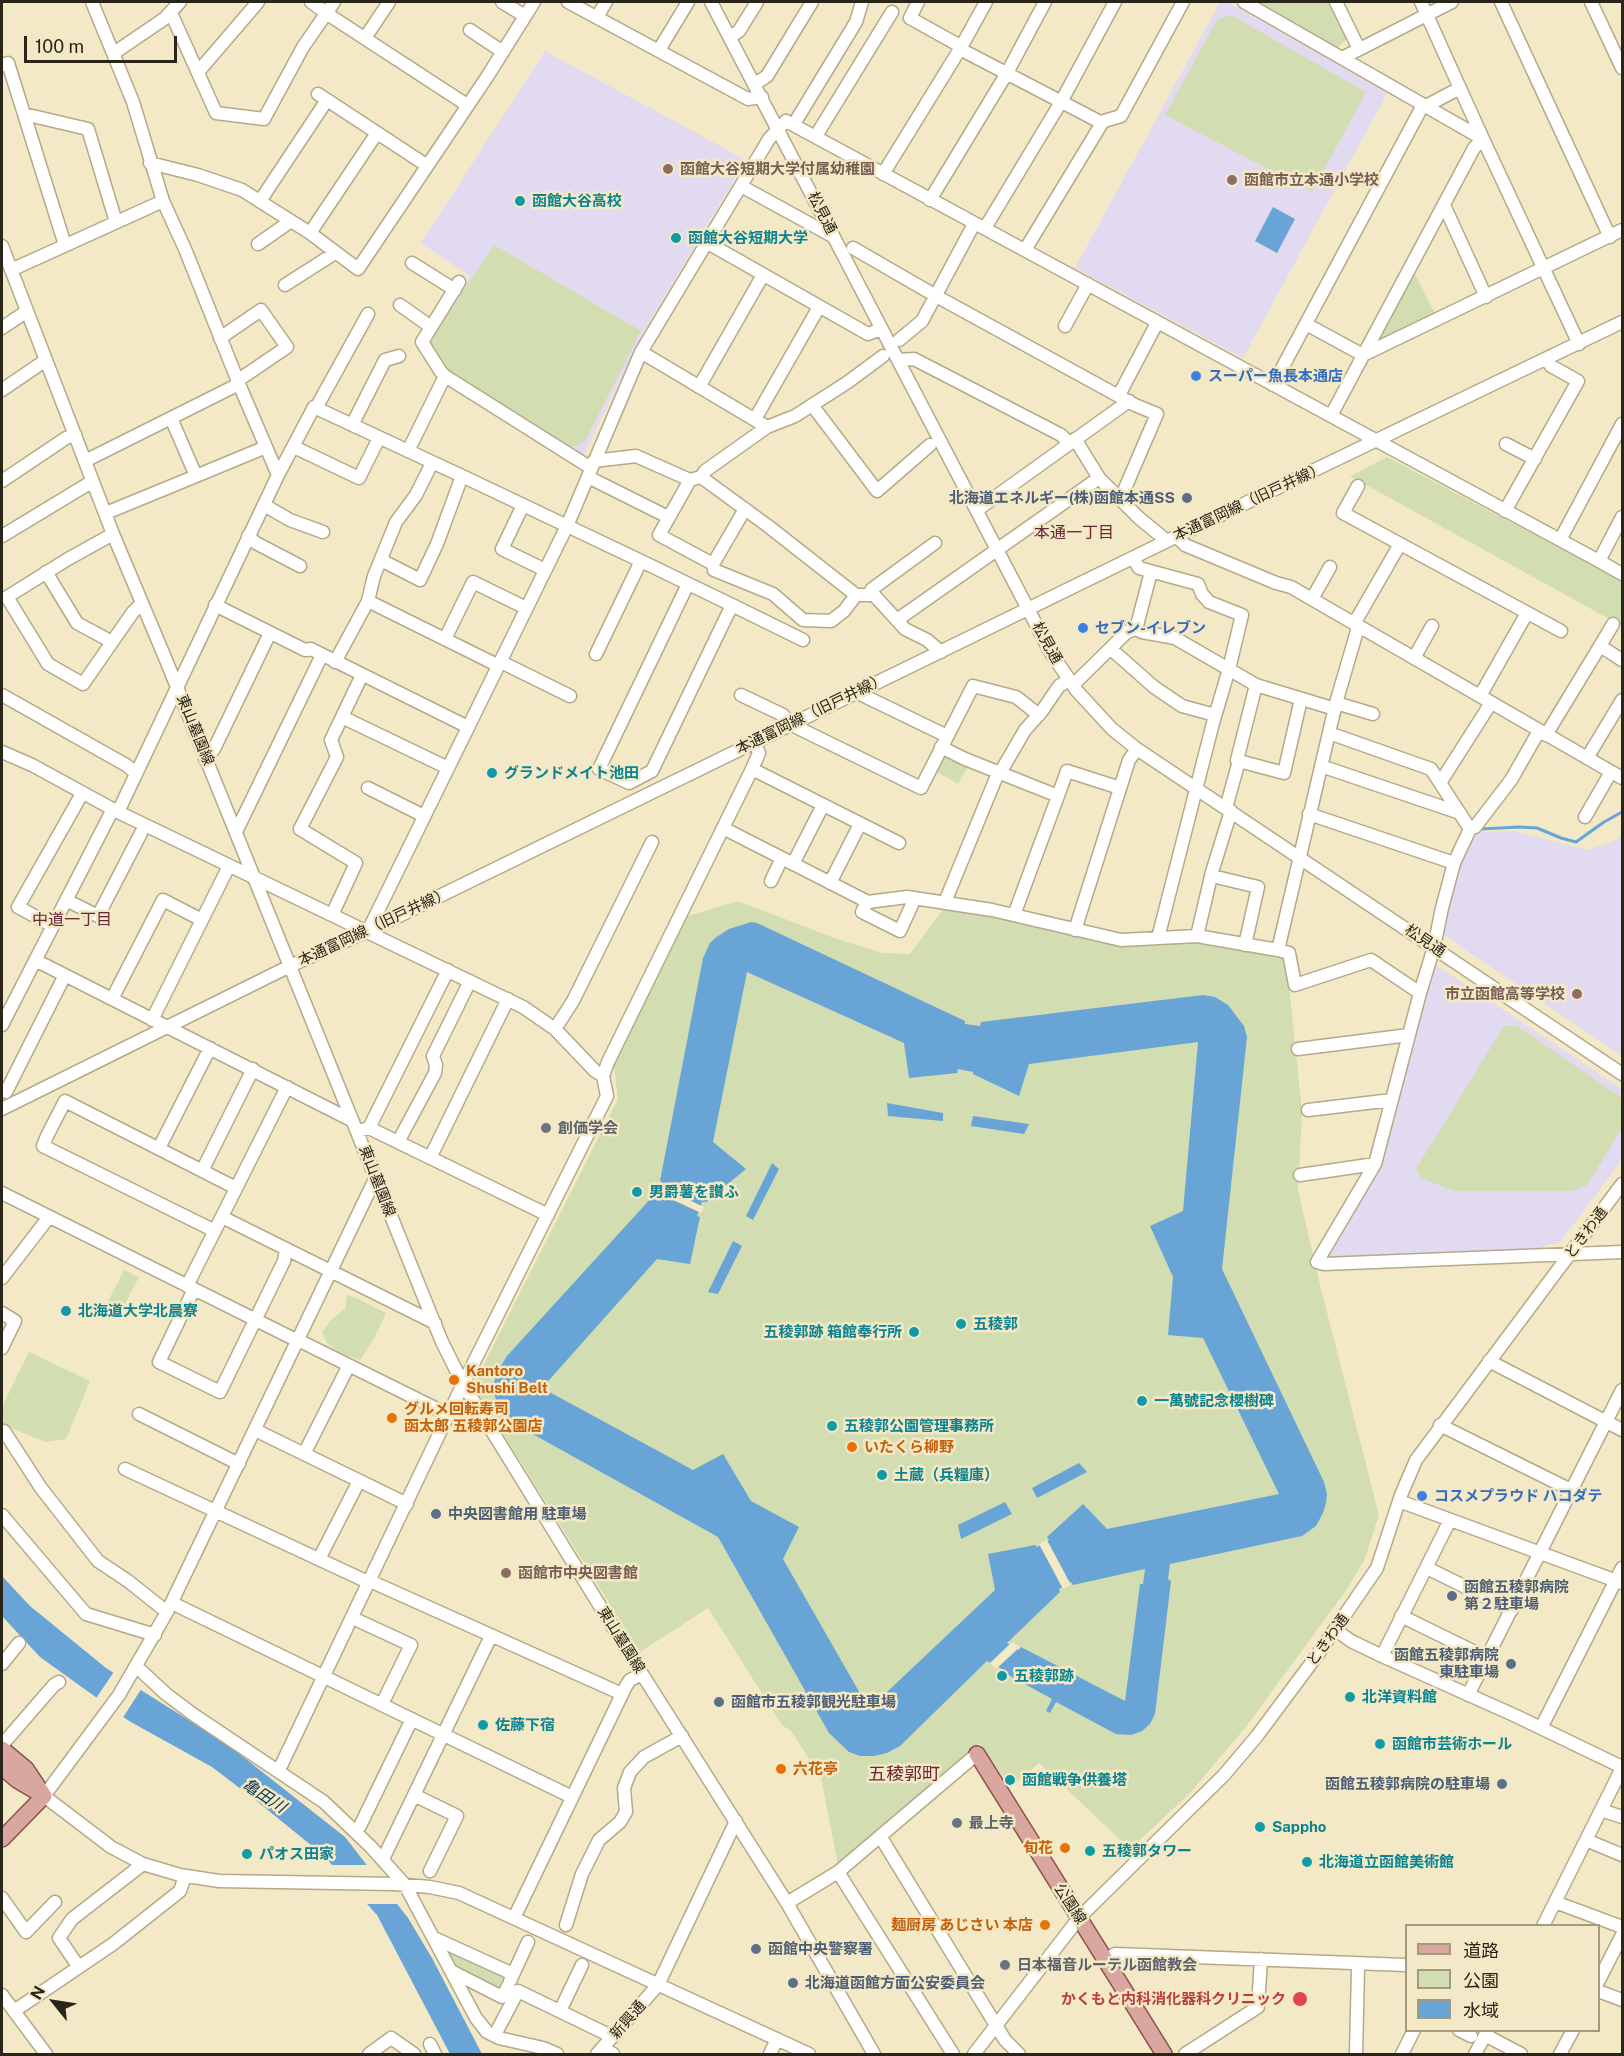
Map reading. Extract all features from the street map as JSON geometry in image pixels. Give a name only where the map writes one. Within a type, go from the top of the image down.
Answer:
[{"type":"main road","points":[[2,1747],[26,1769],[44,1796]]},
{"type":"main road","name":"公園線","points":[[977,1754],[1164,2055]]},
{"type":"main road","points":[[2,1767],[17,1780],[44,1796]]},
{"type":"main road","points":[[2,1839],[44,1796]]},
{"type":"street","points":[[92,2],[133,102],[163,201],[278,475]]},
{"type":"street","points":[[114,53],[171,13],[180,2]]},
{"type":"street","points":[[198,72],[258,2]]},
{"type":"street","points":[[311,2],[467,105]]},
{"type":"street","points":[[171,13],[216,113],[264,119],[303,47],[334,2]]},
{"type":"street","points":[[365,38],[389,2]]},
{"type":"street","points":[[502,2],[525,16]]},
{"type":"street","points":[[150,163],[198,175],[242,190],[310,233],[358,269],[534,2]]},
{"type":"street","points":[[568,2],[748,99],[762,97]]},
{"type":"street","points":[[597,17],[606,2]]},
{"type":"street","points":[[659,50],[688,2]]},
{"type":"street","name":"松見通","points":[[711,2],[996,550],[1050,652],[1071,682],[1112,729],[1137,749],[1623,1074]]},
{"type":"street","points":[[730,37],[739,31],[757,2]]},
{"type":"street","points":[[755,84],[767,76],[812,2]]},
{"type":"street","points":[[797,119],[856,22],[862,2]]},
{"type":"street","points":[[918,2],[910,18],[961,48],[1102,123]]},
{"type":"street","points":[[883,174],[961,48],[986,2]]},
{"type":"street","points":[[930,200],[1007,73],[1045,2]]},
{"type":"street","points":[[899,340],[922,321],[979,226],[1061,102],[1115,2]]},
{"type":"street","points":[[1025,250],[1102,123],[1121,116],[1182,2]]},
{"type":"street","points":[[1244,2],[1483,139]]},
{"type":"street","points":[[1336,2],[1359,49]]},
{"type":"street","points":[[1421,2],[1579,344]]},
{"type":"street","points":[[1342,58],[1452,2]]},
{"type":"street","points":[[1501,2],[1610,237]]},
{"type":"street","points":[[1591,2],[1623,68]]},
{"type":"street","points":[[819,131],[892,12]]},
{"type":"street","points":[[470,30],[503,52]]},
{"type":"street","points":[[2,65],[8,63],[64,246]]},
{"type":"street","points":[[1273,385],[1425,106],[1460,88]]},
{"type":"street","points":[[260,201],[322,97],[426,165]]},
{"type":"street","points":[[24,114],[88,129],[116,222]]},
{"type":"street","points":[[368,931],[567,526],[641,352],[769,139],[786,121],[1623,574]]},
{"type":"street","points":[[310,233],[377,133]]},
{"type":"street","points":[[1334,410],[1474,148],[1483,139]]},
{"type":"street","points":[[741,186],[835,237]]},
{"type":"street","points":[[7,266],[64,246],[163,201]]},
{"type":"street","points":[[1444,205],[1486,297]]},
{"type":"street","points":[[258,244],[291,221]]},
{"type":"street","points":[[1363,355],[1623,230]]},
{"type":"street","points":[[706,242],[868,334],[881,329]]},
{"type":"street","name":"東山墓園線","points":[[2,246],[7,266],[27,310],[113,534],[290,966],[360,1127],[375,1179],[463,1384],[787,1903],[874,2055]]},
{"type":"street","points":[[853,248],[936,296],[1157,414],[1120,500]]},
{"type":"street","points":[[285,285],[335,253]]},
{"type":"street","points":[[412,263],[457,286],[422,342],[444,376],[669,518]]},
{"type":"street","points":[[699,387],[763,275]]},
{"type":"street","points":[[1065,326],[1088,284]]},
{"type":"street","points":[[400,305],[431,327]]},
{"type":"street","points":[[755,419],[819,307]]},
{"type":"street","points":[[2,328],[27,310]]},
{"type":"street","points":[[85,461],[238,382],[287,346],[261,310],[220,338]]},
{"type":"street","points":[[2,1024],[178,689],[215,605],[278,475],[368,314]]},
{"type":"street","points":[[977,510],[1072,441],[1124,398],[1157,322]]},
{"type":"street","name":"本通富岡線（旧戸井線）","points":[[2,1109],[290,966],[368,931],[1028,610],[1171,538],[1623,322]]},
{"type":"street","points":[[1306,324],[1363,355]]},
{"type":"street","points":[[641,352],[767,427]]},
{"type":"street","points":[[352,424],[385,360],[399,356]]},
{"type":"street","points":[[713,564],[659,535],[695,479],[767,427],[795,416],[883,356]]},
{"type":"street","points":[[898,360],[914,359],[1072,441],[1099,478],[1120,500],[1171,538],[1276,583],[1291,587],[1623,778]]},
{"type":"street","points":[[1505,511],[1578,381],[1551,366],[1546,359]]},
{"type":"street","points":[[2,390],[46,360]]},
{"type":"street","points":[[408,451],[444,376]]},
{"type":"street","points":[[812,405],[877,491],[930,445]]},
{"type":"street","points":[[316,408],[803,640]]},
{"type":"street","points":[[171,418],[196,476]]},
{"type":"street","points":[[1560,540],[1623,423]]},
{"type":"street","points":[[2,481],[75,434]]},
{"type":"street","points":[[294,447],[359,478],[380,438]]},
{"type":"street","points":[[1506,444],[1535,459]]},
{"type":"street","points":[[106,513],[266,447]]},
{"type":"street","points":[[591,469],[636,456],[695,479],[745,509],[862,595],[874,595],[905,629],[927,640],[941,652]]},
{"type":"street","points":[[335,662],[368,601],[396,522],[416,495],[432,462]]},
{"type":"street","points":[[381,560],[420,580],[437,544],[462,476]]},
{"type":"street","points":[[897,620],[1099,478]]},
{"type":"street","points":[[2,536],[93,480]]},
{"type":"street","points":[[1358,486],[1343,513],[1561,631]]},
{"type":"street","points":[[264,505],[290,520],[323,532]]},
{"type":"street","points":[[523,505],[502,549],[545,570]]},
{"type":"street","points":[[745,509],[713,564],[714,570],[773,594],[803,620],[831,621],[862,595],[935,543]]},
{"type":"street","points":[[1599,561],[1623,517]]},
{"type":"street","points":[[113,534],[6,597],[48,664],[83,684],[133,612],[142,603]]},
{"type":"street","points":[[248,536],[256,543],[300,566]]},
{"type":"street","points":[[1354,623],[1400,544]]},
{"type":"street","points":[[1133,558],[1139,568],[1198,584],[1202,594],[1209,602],[1242,615],[1158,938]]},
{"type":"street","points":[[596,654],[641,561]]},
{"type":"street","points":[[1312,599],[1330,567]]},
{"type":"street","points":[[46,572],[77,623],[112,642]]},
{"type":"street","points":[[1136,629],[1151,572]]},
{"type":"street","points":[[445,639],[473,582],[526,608]]},
{"type":"street","points":[[688,584],[599,769],[629,783],[652,771],[732,605]]},
{"type":"street","points":[[368,601],[570,696]]},
{"type":"street","points":[[215,605],[468,727]]},
{"type":"street","points":[[1480,696],[1527,613]]},
{"type":"street","points":[[1278,950],[1329,733],[1357,631],[1354,623]]},
{"type":"street","points":[[1613,624],[1511,780],[1475,827],[1470,829],[1454,863],[1434,947],[1408,1035],[1375,1164],[1317,1262],[1323,1264],[1623,1252]]},
{"type":"street","points":[[1414,658],[1432,626]]},
{"type":"street","points":[[945,902],[999,773],[1025,730],[1039,715],[1059,686],[1071,682],[1111,649],[1127,632],[1136,629],[1175,638],[1256,685],[1300,699],[1373,714]]},
{"type":"street","points":[[205,759],[214,749],[270,633]]},
{"type":"street","points":[[1600,646],[1623,660]]},
{"type":"street","points":[[1111,649],[1140,675],[1182,706],[1215,715]]},
{"type":"street","points":[[236,832],[322,655]]},
{"type":"street","points":[[332,915],[356,863],[300,829],[337,757],[331,740],[363,675]]},
{"type":"street","points":[[1197,936],[1256,685]]},
{"type":"street","points":[[741,695],[783,715],[790,724],[921,788],[973,686],[1016,697],[1039,715]]},
{"type":"street","points":[[856,692],[999,773],[1058,796]]},
{"type":"street","points":[[2,695],[136,772]]},
{"type":"street","points":[[1239,761],[1284,773],[1300,699]]},
{"type":"street","points":[[1587,758],[1623,700]]},
{"type":"street","points":[[1440,783],[1491,703]]},
{"type":"street","points":[[342,717],[448,768]]},
{"type":"street","points":[[1329,733],[1431,769],[1470,829]]},
{"type":"street","points":[[279,1770],[447,1416],[607,1096],[603,1076],[608,1062],[752,769],[759,753],[755,742]]},
{"type":"street","points":[[1075,930],[1120,788],[1130,760],[1137,749]]},
{"type":"street","points":[[2,753],[32,765],[115,811],[508,999],[534,1013],[555,1029],[603,1076]]},
{"type":"street","points":[[1321,766],[1460,813]]},
{"type":"street","points":[[752,769],[899,843]]},
{"type":"street","points":[[1014,915],[1067,771],[1120,788]]},
{"type":"street","points":[[1585,817],[1611,772]]},
{"type":"street","points":[[640,778],[647,794]]},
{"type":"street","points":[[368,788],[424,816]]},
{"type":"street","points":[[53,926],[18,907],[79,799]]},
{"type":"street","points":[[771,881],[788,861],[823,806]]},
{"type":"street","points":[[1309,814],[1454,863]]},
{"type":"street","points":[[830,883],[860,824]]},
{"type":"street","points":[[723,828],[867,902],[896,897],[915,898],[1014,915],[1121,940],[1197,936],[1278,950],[1288,953],[1295,985],[1371,960],[1420,993]]},
{"type":"street","points":[[66,900],[98,916],[141,833]]},
{"type":"street","points":[[555,1029],[573,1001],[652,842]]},
{"type":"street","points":[[152,1020],[229,866]]},
{"type":"street","points":[[1212,876],[1258,887],[1245,945]]},
{"type":"street","points":[[867,902],[862,912],[900,931],[915,898]]},
{"type":"street","points":[[112,999],[163,900],[202,920]]},
{"type":"street","points":[[35,960],[252,1069],[360,1127],[398,1142],[548,1215]]},
{"type":"street","points":[[360,1127],[448,970]]},
{"type":"street","points":[[6,1092],[65,975]]},
{"type":"street","points":[[398,1142],[435,1073],[436,1065],[433,1056],[470,981]]},
{"type":"street","points":[[430,1158],[508,999]]},
{"type":"street","points":[[1298,1049],[1408,1035]]},
{"type":"street","points":[[159,1149],[210,1048]]},
{"type":"street","points":[[202,1170],[252,1069]]},
{"type":"street","points":[[286,1087],[214,1231],[159,1362],[220,1392],[284,1261],[286,1249]]},
{"type":"street","points":[[1308,1110],[1392,1100]]},
{"type":"street","points":[[214,1231],[43,1146],[65,1101],[236,1188]]},
{"type":"street","points":[[1300,1175],[1375,1164]]},
{"type":"street","points":[[375,1179],[155,1635],[105,1716],[44,1796],[98,1839],[143,1864],[185,1876],[219,1881],[400,1885],[430,1887],[459,1893],[808,2055]]},
{"type":"street","name":"ときわ通","points":[[974,2055],[1080,1918],[1224,1775],[1257,1736],[1336,1630],[1377,1568],[1399,1501],[1416,1460],[1440,1425],[1623,1184]]},
{"type":"street","points":[[2,1193],[447,1416]]},
{"type":"street","points":[[2,1278],[49,1217]]},
{"type":"street","points":[[222,1218],[435,1323]]},
{"type":"street","points":[[2,1314],[15,1321],[2,1348]]},
{"type":"street","points":[[1489,1361],[1623,1430]]},
{"type":"street","points":[[304,1454],[346,1371]]},
{"type":"street","points":[[1468,1695],[1623,1390]]},
{"type":"street","points":[[139,1414],[238,1464]]},
{"type":"street","points":[[1440,1425],[1571,1490]]},
{"type":"street","points":[[255,1430],[407,1504]]},
{"type":"street","points":[[2,1431],[41,1488],[98,1562],[169,1607],[325,1677],[572,1797]]},
{"type":"street","points":[[125,1468],[370,1582],[622,1694]]},
{"type":"street","points":[[320,1559],[358,1481]]},
{"type":"street","points":[[1399,1501],[1619,1582]]},
{"type":"street","points":[[2,1515],[86,1614],[155,1635]]},
{"type":"street","points":[[1382,1656],[1450,1520]]},
{"type":"street","points":[[1427,1568],[1512,1610]]},
{"type":"street","points":[[1541,1728],[1619,1582],[1623,1569]]},
{"type":"street","points":[[1401,1616],[1487,1659]]},
{"type":"street","points":[[359,1621],[411,1645],[382,1704]]},
{"type":"street","points":[[1336,1630],[1351,1641],[1382,1656],[1623,1767],[1544,1924]]},
{"type":"street","points":[[383,1859],[491,1636]]},
{"type":"street","points":[[2,1664],[19,1643]]},
{"type":"street","points":[[136,1669],[194,1715],[279,1770],[334,1811],[383,1859],[434,1938],[477,2018],[487,2032],[499,2038],[543,2048],[557,2055]]},
{"type":"street","points":[[514,1918],[622,1694],[630,1680],[642,1674]]},
{"type":"street","points":[[2,1747],[59,1682]]},
{"type":"street","points":[[360,1826],[412,1719]]},
{"type":"street","points":[[566,1925],[582,1874],[599,1840],[620,1822],[626,1812],[624,1788],[630,1772],[644,1757],[682,1736]]},
{"type":"street","points":[[787,1903],[838,1872],[977,1754]]},
{"type":"street","points":[[414,1795],[457,1816],[430,1870]]},
{"type":"street","points":[[1601,1810],[1623,1817]]},
{"type":"street","name":"新興通","points":[[604,2052],[613,2037],[658,1984],[736,1821]]},
{"type":"street","points":[[879,1836],[1005,2040],[1019,2055]]},
{"type":"street","points":[[1586,1840],[1623,1855]]},
{"type":"street","points":[[78,1966],[59,1938],[72,1919],[143,1864]]},
{"type":"street","points":[[838,1872],[953,2055]]},
{"type":"street","points":[[14,2011],[113,1944],[180,1891],[185,1876]]},
{"type":"street","points":[[2,1898],[26,1932],[56,1902]]},
{"type":"street","points":[[1555,1902],[1623,1928]]},
{"type":"street","points":[[1600,1980],[1623,1935]]},
{"type":"street","points":[[434,1938],[513,1974]]},
{"type":"street","points":[[498,2029],[510,1994],[513,1974],[528,1942]]},
{"type":"street","points":[[1106,1959],[1115,1954],[1405,1965]]},
{"type":"street","points":[[1185,2055],[1258,2007],[1261,1959]]},
{"type":"street","points":[[560,2011],[582,1965]]},
{"type":"street","points":[[1356,2055],[1358,1968]]},
{"type":"street","points":[[453,1972],[560,2011],[613,2037]]},
{"type":"street","points":[[1600,1990],[1623,2000]]},
{"type":"street","points":[[2,1995],[46,2055]]},
{"type":"street","points":[[1402,2055],[1414,2032]]},
{"type":"street","points":[[1462,2032],[1472,2036]]},
{"type":"street","points":[[1560,2055],[1572,2032]]},
{"type":"street","points":[[1475,2055],[1486,2033],[1521,2055]]},
{"type":"street","points":[[369,2055],[391,2038],[414,2055]]},
{"type":"street","points":[[770,2055],[777,2039]]},
{"type":"shaded area","name":"函館市立本通小学校","points":[[1220,2],[1227,2],[1388,92],[1243,358],[1075,268]]},
{"type":"shaded area","points":[[545,51],[746,160],[643,333],[582,458],[427,342],[470,276],[421,243]]},
{"type":"shaded area","name":"市立函館高等学校","points":[[1515,831],[1587,850],[1612,842],[1622,835],[1622,1056],[1439,932],[1459,864],[1470,840],[1477,832]]},
{"type":"shaded area","name":"市立函館高等学校","points":[[1436,965],[1622,1089],[1622,1160],[1561,1241],[1545,1245],[1544,1250],[1325,1257],[1378,1171],[1432,967]]},
{"type":"green space","points":[[1256,2],[1329,2],[1347,39],[1337,48]]},
{"type":"green space","points":[[1231,15],[1366,92],[1312,192],[1165,115],[1217,20]]},
{"type":"green space","points":[[494,245],[641,331],[585,441],[570,448],[444,370],[429,342]]},
{"type":"green space","points":[[1414,272],[1435,313],[1380,340],[1379,338]]},
{"type":"green space","points":[[1387,457],[1622,581],[1622,626],[1350,476]]},
{"type":"green space","points":[[946,756],[968,766],[958,784],[935,771],[941,758]]},
{"type":"green space","points":[[738,901],[834,938],[882,953],[910,954],[945,907],[1122,945],[1201,940],[1285,957],[1302,1112],[1298,1190],[1379,1515],[1364,1561],[1345,1592],[1245,1728],[1190,1793],[1130,1849],[1039,1763],[1010,1788],[980,1743],[838,1865],[821,1777],[791,1731],[782,1725],[708,1608],[640,1652],[473,1386],[618,1099],[614,1066],[688,916]]},
{"type":"green space","points":[[1504,1026],[1517,1026],[1622,1098],[1622,1128],[1587,1185],[1571,1191],[1454,1191],[1421,1178],[1416,1169]]},
{"type":"green space","points":[[124,1270],[139,1277],[123,1308],[108,1301]]},
{"type":"green space","points":[[347,1295],[386,1313],[360,1360],[339,1352],[327,1343],[322,1332],[331,1320],[345,1309]]},
{"type":"green space","points":[[29,1352],[90,1381],[66,1439],[45,1442],[2,1424],[2,1407]]},
{"type":"green space","points":[[446,1947],[508,1975],[499,1992],[456,1971]]},
{"type":"water","points":[[1273,207],[1295,219],[1277,253],[1255,241]]},
{"type":"water","points":[[751,922],[757,923],[965,1021],[965,1024],[980,1026],[981,1022],[1203,995],[1215,997],[1228,1005],[1244,1026],[1247,1037],[1222,1269],[1324,1482],[1327,1494],[1326,1503],[1316,1526],[1302,1536],[1170,1564],[1168,1579],[1171,1581],[1155,1714],[1150,1724],[1142,1731],[1131,1735],[1116,1734],[1056,1702],[1050,1713],[1046,1711],[1052,1699],[987,1661],[900,1746],[887,1753],[874,1756],[860,1756],[849,1752],[829,1733],[718,1537],[511,1422],[499,1407],[494,1394],[494,1382],[507,1356],[653,1196],[656,1197],[662,1182],[660,1181],[703,958],[710,943],[729,929]],"holes":[[[747,972],[904,1043],[909,1078],[957,1073],[958,1069],[973,1072],[1019,1096],[1029,1064],[1198,1042],[1183,1211],[1150,1226],[1173,1277],[1168,1335],[1203,1338],[1279,1494],[1107,1529],[1083,1504],[1047,1537],[1049,1540],[1037,1547],[1035,1545],[988,1554],[995,1590],[869,1709],[783,1559],[799,1527],[751,1501],[723,1454],[693,1470],[542,1388],[657,1259],[690,1264],[700,1217],[697,1216],[702,1202],[706,1202],[746,1169],[713,1142]],[[1145,1569],[1143,1584],[1140,1584],[1125,1701],[1021,1647],[1019,1650],[1007,1643],[1060,1592],[1059,1589],[1071,1582],[1073,1585]]]},
{"type":"water","points":[[887,1103],[943,1113],[943,1121],[888,1116]]},
{"type":"water","points":[[973,1116],[1029,1124],[1024,1134],[971,1126]]},
{"type":"water","points":[[772,1163],[779,1169],[753,1220],[746,1216]]},
{"type":"water","points":[[733,1241],[742,1246],[718,1294],[708,1292]]},
{"type":"water","points":[[1079,1463],[1087,1472],[1037,1498],[1032,1488]]},
{"type":"water","points":[[1005,1502],[1012,1514],[961,1539],[958,1525]]},
{"type":"water","name":"亀田川","points":[[2,1576],[30,1606],[106,1668],[228,1745],[345,1837],[408,1918],[432,1958],[482,2054],[450,2054],[377,1915],[323,1855],[212,1767],[129,1721],[40,1657],[2,1616]]},
{"type":"pier","points":[[659,1186],[704,1207],[701,1213],[656,1192]]},
{"type":"pier","points":[[1047,1540],[1071,1585],[1063,1589],[1039,1544]]},
{"type":"pier","points":[[1012,1642],[1020,1647],[996,1669],[990,1663]]},
{"type":"pier","points":[[115,1670],[142,1688],[122,1719],[95,1700]]},
{"type":"pier","points":[[327,1865],[371,1865],[402,1904],[363,1904]]},
{"type":"waterway","points":[[1481,829],[1537,828],[1576,842],[1622,812]]},
{"type":"place","name":"函館大谷短期大学付属幼稚園","points":[[668,169]]},
{"type":"place","name":"函館市立本通小学校","points":[[1232,180]]},
{"type":"place","name":"函館大谷高校","points":[[520,201]]},
{"type":"place","name":"函館大谷短期大学","points":[[676,238]]},
{"type":"place","name":"スーパー魚長本通店","points":[[1196,376]]},
{"type":"place","name":"北海道エネルギー(株)函館本通SS","points":[[1187,498]]},
{"type":"place","name":"セブン-イレブン","points":[[1083,628]]},
{"type":"place","name":"グランドメイト池田","points":[[492,773]]},
{"type":"place","name":"市立函館高等学校","points":[[1577,994]]},
{"type":"place","name":"創価学会","points":[[546,1128]]},
{"type":"place","name":"男爵薯を讃ふ","points":[[637,1192]]},
{"type":"place","name":"北海道大学北晨寮","points":[[66,1311]]},
{"type":"place","name":"五稜郭","points":[[961,1324]]},
{"type":"place","name":"五稜郭跡 箱館奉行所","points":[[914,1332]]},
{"type":"place","name":"Kantoro Shushi Belt","points":[[454,1380]]},
{"type":"place","name":"一萬號記念櫻樹碑","points":[[1142,1401]]},
{"type":"place","name":"グルメ回転寿司 函太郎 五稜郭公園店","points":[[392,1418]]},
{"type":"place","name":"五稜郭公園管理事務所","points":[[832,1426]]},
{"type":"place","name":"いたくら柳野","points":[[852,1447]]},
{"type":"place","name":"土蔵（兵糧庫）","points":[[882,1475]]},
{"type":"place","name":"コスメプラウド ハコダテ","points":[[1422,1496]]},
{"type":"place","name":"中央図書館用 駐車場","points":[[436,1514]]},
{"type":"place","name":"函館市中央図書館","points":[[506,1573]]},
{"type":"place","name":"函館五稜郭病院 第２駐車場","points":[[1452,1596]]},
{"type":"place","name":"函館五稜郭病院 東駐車場","points":[[1511,1664]]},
{"type":"place","name":"五稜郭跡","points":[[1002,1676]]},
{"type":"place","name":"北洋資料館","points":[[1350,1697]]},
{"type":"place","name":"函館市五稜郭観光駐車場","points":[[719,1702]]},
{"type":"place","name":"佐藤下宿","points":[[483,1725]]},
{"type":"place","name":"函館市芸術ホール","points":[[1380,1744]]},
{"type":"place","name":"六花亭","points":[[781,1769]]},
{"type":"place","name":"函館戦争供養塔","points":[[1010,1780]]},
{"type":"place","name":"函館五稜郭病院の駐車場","points":[[1502,1784]]},
{"type":"place","name":"最上寺","points":[[957,1823]]},
{"type":"place","name":"Sappho","points":[[1260,1827]]},
{"type":"place","name":"旬花","points":[[1065,1848]]},
{"type":"place","name":"五稜郭タワー","points":[[1090,1851]]},
{"type":"place","name":"パオス田家","points":[[247,1854]]},
{"type":"place","name":"北海道立函館美術館","points":[[1307,1862]]},
{"type":"place","name":"麺厨房 あじさい 本店","points":[[1045,1925]]},
{"type":"place","name":"函館中央警察署","points":[[756,1949]]},
{"type":"place","name":"日本福音ルーテル函館教会","points":[[1005,1965]]},
{"type":"place","name":"北海道函館方面公安委員会","points":[[793,1983]]},
{"type":"place","name":"かくもと内科消化器科クリニック","points":[[1300,1999]]},
{"type":"district","name":"本通一丁目","points":[[1074,533]]},
{"type":"district","name":"中道一丁目","points":[[72,920]]},
{"type":"district","name":"五稜郭町","points":[[904,1774]]}]
